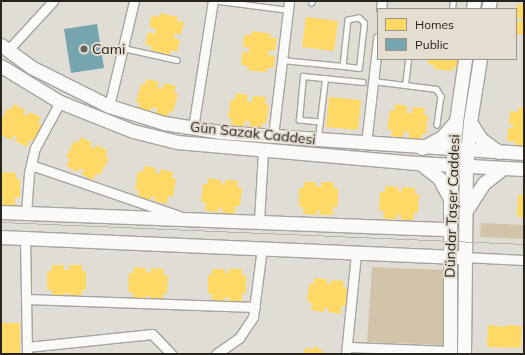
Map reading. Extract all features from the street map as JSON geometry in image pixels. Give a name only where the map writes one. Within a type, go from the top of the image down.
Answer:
[{"type":"street","points":[[4,48],[53,1]]},
{"type":"street","points":[[109,106],[134,1]]},
{"type":"street","points":[[193,128],[213,1]]},
{"type":"street","points":[[273,136],[288,5]]},
{"type":"street","points":[[366,144],[377,47]]},
{"type":"street","name":"Gün Sazak Caddesi","points":[[4,48],[31,67],[109,106],[164,123],[193,128],[318,140],[468,151],[524,153]]},
{"type":"street","name":"Dündar Taşer Caddesi","points":[[450,353],[450,199],[456,121],[466,60]]},
{"type":"street","name":"Dündar Taşer Caddesi","points":[[465,354],[464,257],[466,166],[470,122],[480,60]]},
{"type":"street","name":"Gün Sazak Caddesi","points":[[2,68],[60,102],[155,137],[194,145],[419,163],[524,169]]},
{"type":"street","points":[[26,213],[31,165],[35,148],[60,102]]},
{"type":"street","points":[[422,148],[442,137],[456,121]]},
{"type":"street","points":[[470,122],[481,139],[499,152]]},
{"type":"street","points":[[259,220],[263,151]]},
{"type":"street","points":[[419,163],[439,178],[450,199]]},
{"type":"street","points":[[31,165],[186,218]]},
{"type":"street","points":[[465,212],[472,197],[484,183],[503,168]]},
{"type":"street","points":[[1,212],[259,220],[450,229]]},
{"type":"street","points":[[1,237],[524,260]]},
{"type":"street","points":[[25,238],[27,351],[152,334],[171,354]]},
{"type":"street","points":[[216,354],[239,338],[249,324],[255,307],[262,248]]},
{"type":"street","points":[[356,253],[347,351],[450,353]]},
{"type":"street","points":[[26,299],[255,307]]},
{"type":"lane","points":[[220,1],[288,5]]},
{"type":"lane","points":[[282,60],[359,68],[364,23],[359,18],[348,20],[343,66]]},
{"type":"lane","points":[[123,48],[177,60]]},
{"type":"lane","points":[[405,85],[408,60]]},
{"type":"lane","points":[[320,122],[299,120],[303,76],[363,82]]},
{"type":"lane","points":[[318,140],[325,78]]},
{"type":"lane","points":[[373,81],[433,88],[438,91],[441,96],[437,125]]},
{"type":"shaded area","points":[[481,223],[524,225],[524,239],[480,237]]},
{"type":"shaded area","points":[[372,267],[446,270],[444,345],[367,342]]},
{"type":"building: Homes","points":[[517,4],[524,5],[524,39],[523,35],[517,34],[517,21],[521,22],[521,18],[517,17]]},
{"type":"building: Homes","points":[[160,13],[178,17],[177,21],[184,22],[181,35],[175,33],[174,38],[180,40],[177,52],[171,50],[170,55],[151,50],[152,46],[145,45],[148,32],[155,34],[156,29],[149,27],[152,15],[159,17]]},
{"type":"building: Homes","points":[[306,17],[338,21],[334,51],[302,47]]},
{"type":"building: Homes","points":[[252,31],[271,34],[270,38],[277,38],[275,51],[269,50],[268,55],[275,56],[273,68],[267,68],[266,72],[247,70],[248,66],[241,65],[242,52],[249,53],[249,48],[243,47],[244,35],[251,35]]},
{"type":"building: Homes","points":[[428,60],[461,60],[460,67],[453,67],[453,71],[434,69],[434,65],[428,64]]},
{"type":"building: Homes","points":[[146,79],[159,82],[157,88],[162,89],[164,83],[176,86],[174,93],[178,94],[173,112],[169,111],[168,118],[156,114],[157,108],[152,107],[150,113],[138,110],[140,103],[136,102],[141,84],[145,85]]},
{"type":"building: Homes","points":[[236,93],[248,95],[247,102],[252,102],[253,96],[266,97],[265,104],[269,105],[266,124],[262,123],[261,130],[249,128],[250,121],[245,121],[244,127],[231,125],[232,119],[228,118],[231,99],[235,100]]},
{"type":"building: Homes","points":[[329,97],[361,100],[358,130],[326,127]]},
{"type":"building: Homes","points":[[14,104],[25,110],[23,114],[27,116],[29,112],[41,117],[38,123],[42,125],[34,141],[30,140],[27,147],[15,141],[17,137],[14,135],[12,140],[1,135],[1,121],[7,108],[11,110]]},
{"type":"building: Homes","points":[[395,104],[407,106],[407,113],[412,113],[413,107],[425,108],[424,115],[428,115],[426,134],[422,134],[421,140],[408,139],[409,132],[404,131],[403,138],[391,136],[392,130],[387,129],[390,110],[394,111]]},
{"type":"building: Homes","points":[[518,107],[524,108],[524,146],[515,146],[515,141],[507,141],[508,128],[513,128],[513,125],[509,124],[510,111],[518,112]]},
{"type":"building: Homes","points":[[81,137],[92,143],[90,147],[94,149],[96,145],[108,151],[105,156],[109,158],[100,175],[96,173],[93,180],[81,174],[84,170],[80,168],[78,172],[66,166],[70,159],[66,157],[74,141],[78,143]]},
{"type":"building: Homes","points":[[144,166],[156,168],[155,173],[160,174],[160,169],[173,172],[172,178],[176,179],[173,197],[168,196],[167,204],[154,201],[155,197],[151,196],[150,201],[137,198],[139,190],[135,190],[138,171],[143,172]]},
{"type":"building: Homes","points":[[3,172],[16,173],[16,179],[20,179],[20,198],[15,197],[15,205],[3,205],[1,177]]},
{"type":"building: Homes","points":[[208,178],[221,180],[221,184],[225,185],[225,180],[238,181],[237,187],[242,188],[240,206],[235,206],[235,214],[222,213],[222,208],[219,207],[218,212],[205,211],[206,203],[201,202],[203,184],[208,184]]},
{"type":"building: Homes","points":[[304,182],[316,182],[316,186],[321,187],[321,182],[334,182],[333,188],[338,188],[338,207],[333,207],[333,215],[320,215],[320,210],[317,210],[317,215],[303,214],[303,207],[299,207],[299,188],[304,188]]},
{"type":"building: Homes","points":[[385,186],[398,187],[398,191],[402,192],[402,187],[415,188],[415,194],[419,194],[418,213],[414,212],[413,220],[401,220],[401,215],[397,215],[397,219],[383,219],[384,211],[379,211],[380,192],[385,192]]},
{"type":"building: Homes","points":[[518,195],[524,195],[524,217],[517,217]]},
{"type":"building: Homes","points":[[52,265],[64,265],[64,270],[69,270],[69,265],[82,265],[82,271],[86,271],[86,290],[82,290],[81,298],[69,298],[69,293],[65,293],[65,298],[52,298],[52,290],[47,290],[47,271],[52,271]]},
{"type":"building: Homes","points":[[134,267],[146,268],[146,272],[151,273],[151,268],[164,269],[163,275],[168,275],[167,294],[163,293],[162,301],[149,301],[150,296],[146,296],[146,301],[132,300],[133,292],[128,292],[129,273],[133,273]]},
{"type":"building: Homes","points":[[212,269],[225,269],[225,273],[229,273],[229,269],[242,269],[242,275],[246,275],[246,294],[242,293],[242,301],[229,301],[229,297],[225,297],[225,301],[212,301],[212,294],[208,294],[208,275],[212,275]]},
{"type":"building: Homes","points":[[314,278],[327,279],[327,284],[331,284],[331,280],[344,281],[343,287],[348,288],[346,306],[341,306],[341,314],[328,312],[328,308],[325,307],[324,312],[311,310],[312,303],[307,302],[309,284],[314,284]]},
{"type":"building: Homes","points":[[1,323],[20,323],[20,354],[1,354]]},
{"type":"building: Homes","points":[[488,325],[506,327],[506,325],[522,326],[521,348],[487,347]]},
{"type":"building: Homes","points":[[314,346],[327,354],[302,354],[307,347],[312,350]]},
{"type":"building: Public","name":"Cami","points":[[97,24],[104,68],[71,73],[64,29]]},
{"type":"tram line","points":[[1,222],[524,244]]},
{"type":"place","name":"Cami","points":[[84,49]]}]
